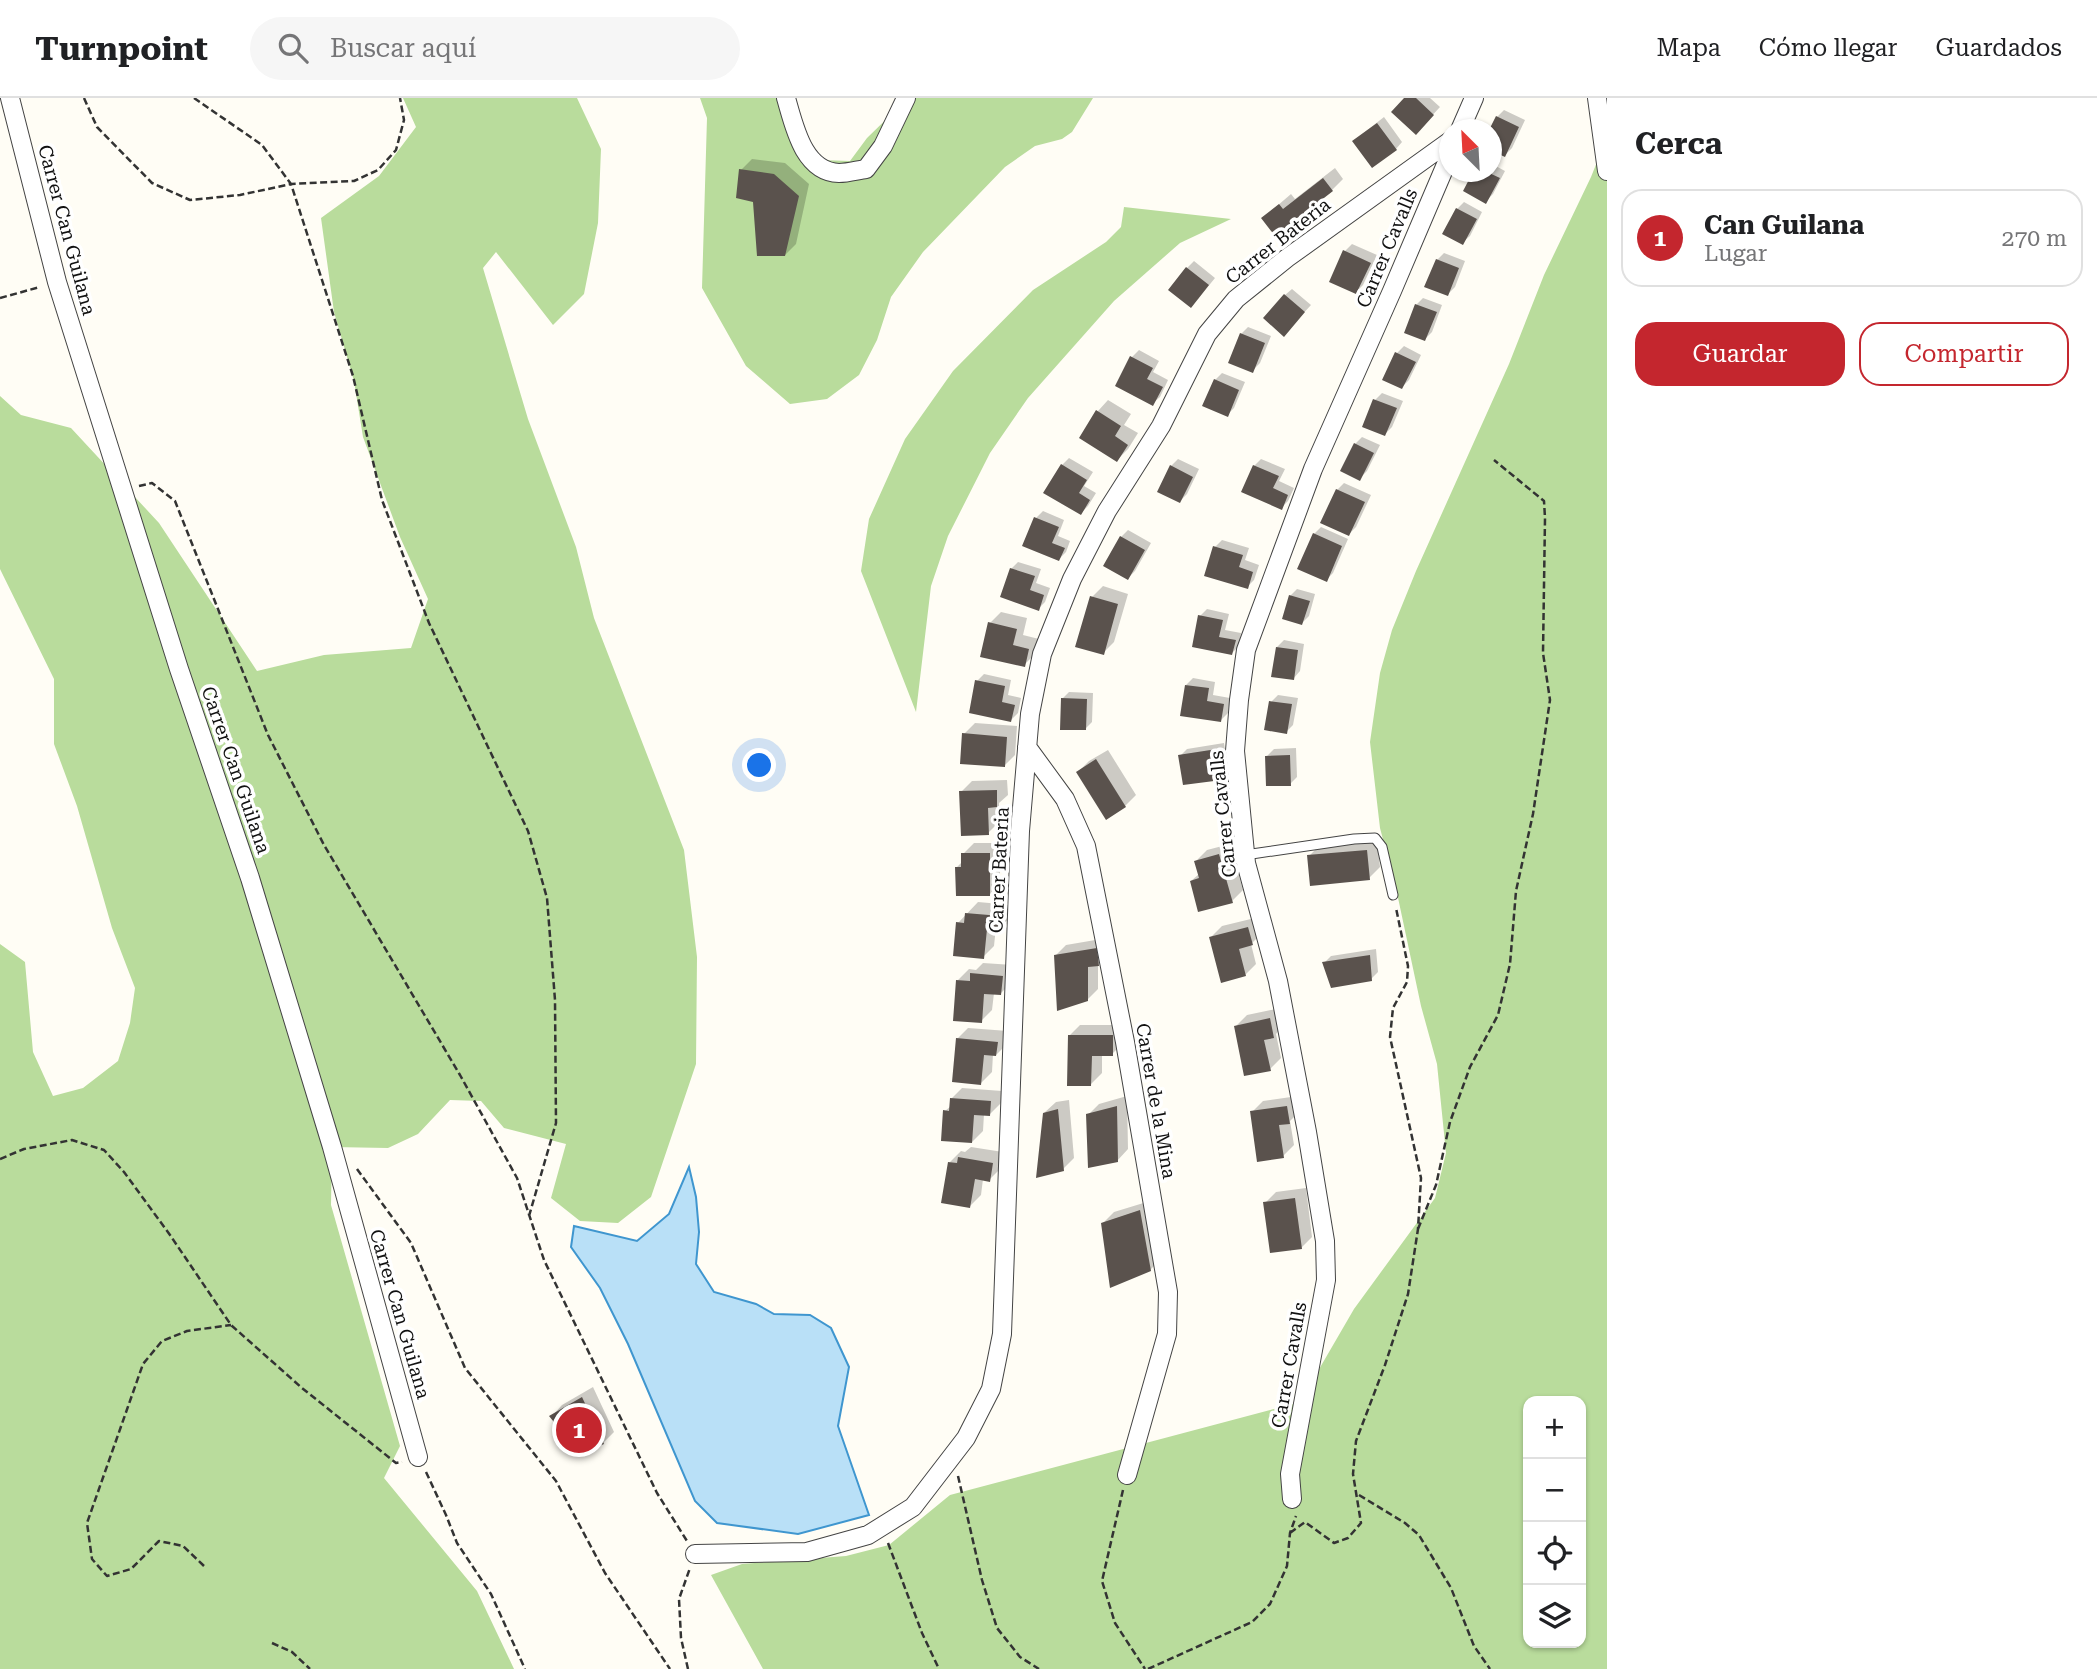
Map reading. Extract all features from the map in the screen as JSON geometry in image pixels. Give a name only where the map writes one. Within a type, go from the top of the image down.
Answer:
[{"type":"street","name":"Carrer Can Guilana","points":[[10,98],[57,282],[175,656],[250,878],[332,1147],[418,1457]]},
{"type":"street","points":[[786,98],[797,138],[816,165],[837,173],[866,169],[883,146],[906,98]]},
{"type":"street","points":[[1465,119],[1474,98]]},
{"type":"street","points":[[1598,104],[1607,171]]},
{"type":"street","name":"Carrer Bateria","points":[[695,1554],[807,1552],[868,1535],[913,1507],[966,1438],[991,1389],[1002,1334],[1020,831],[1030,714],[1042,653],[1072,579],[1107,510],[1161,426],[1207,334],[1236,299],[1287,258],[1439,149]]},
{"type":"street","name":"Carrer Cavalls","points":[[1292,1499],[1290,1474],[1326,1280],[1325,1241],[1278,981],[1245,855],[1235,751],[1239,700],[1246,650],[1313,468],[1439,181]]},
{"type":"street","name":"Carrer de la Mina","points":[[1027,747],[1065,799],[1086,846],[1125,1042],[1168,1292],[1167,1334],[1127,1475]]},
{"type":"lane","points":[[1245,855],[1375,838],[1382,847],[1393,895]]},
{"type":"path","points":[[84,98],[97,127],[152,183],[190,200],[240,195],[292,184],[354,181],[378,170],[396,150],[404,120],[400,98]]},
{"type":"path","points":[[194,98],[262,145],[292,184],[353,376],[382,500],[429,623],[528,831],[547,898],[555,1000],[556,1123],[530,1216]]},
{"type":"path","points":[[0,298],[57,282]]},
{"type":"path","points":[[1418,1229],[1436,1185],[1450,1122],[1469,1067],[1498,1015],[1510,964],[1516,891],[1533,814],[1550,700],[1543,653],[1544,501],[1494,460]]},
{"type":"path","points":[[122,491],[152,483],[175,501],[268,735],[324,845],[460,1075],[517,1178],[544,1260],[657,1493],[695,1554],[679,1599],[681,1638],[688,1669]]},
{"type":"path","points":[[1290,1533],[1305,1522],[1334,1543],[1348,1538],[1361,1523],[1353,1474],[1356,1441],[1408,1294],[1418,1229],[1421,1178],[1390,1037],[1393,1008],[1407,982],[1408,965],[1393,895]]},
{"type":"path","points":[[0,1159],[24,1149],[72,1140],[104,1150],[124,1172],[231,1325],[302,1388],[396,1463],[418,1457],[457,1544],[491,1594],[525,1669]]},
{"type":"path","points":[[332,1147],[343,1151],[411,1243],[466,1368],[556,1481],[605,1573],[670,1669]]},
{"type":"path","points":[[204,1566],[183,1546],[159,1541],[131,1569],[107,1576],[92,1559],[87,1522],[144,1364],[162,1342],[187,1331],[231,1325]]},
{"type":"path","points":[[948,1462],[959,1477],[982,1580],[997,1628],[1020,1657],[1039,1669]]},
{"type":"path","points":[[1127,1475],[1102,1581],[1115,1623],[1147,1669],[1252,1622],[1270,1604],[1287,1566],[1290,1533],[1297,1518],[1292,1499]]},
{"type":"path","points":[[1358,1494],[1405,1523],[1419,1535],[1451,1588],[1474,1646],[1490,1669]]},
{"type":"path","points":[[882,1527],[922,1633],[939,1669]]},
{"type":"path","points":[[272,1643],[292,1652],[310,1669]]},
{"type":"green space","points":[[403,98],[577,98],[601,149],[598,223],[584,294],[553,325],[496,252],[483,268],[528,419],[576,547],[594,618],[684,850],[697,957],[696,1064],[651,1197],[618,1223],[580,1221],[551,1198],[566,1144],[504,1128],[481,1101],[450,1100],[418,1134],[388,1148],[332,1147],[331,1205],[400,1446],[384,1478],[477,1591],[514,1669],[0,1669],[0,944],[25,962],[33,1052],[53,1096],[83,1088],[118,1061],[130,1023],[135,988],[112,928],[77,806],[54,744],[54,679],[0,569],[0,396],[21,415],[71,428],[159,523],[257,671],[324,655],[411,648],[428,599],[400,537],[363,437],[354,381],[334,312],[321,218],[379,176],[416,127]]},
{"type":"green space","points":[[700,98],[789,98],[798,137],[821,160],[850,161],[867,138],[908,98],[1093,98],[1072,132],[1062,139],[1035,146],[1005,167],[923,252],[891,297],[877,340],[859,375],[827,399],[790,404],[746,366],[702,288],[707,118]]},
{"type":"green space","points":[[1607,137],[1607,1669],[763,1669],[711,1575],[742,1564],[846,1556],[889,1545],[950,1495],[1300,1402],[1354,1309],[1435,1198],[1446,1153],[1437,1064],[1380,828],[1370,742],[1380,673],[1392,630],[1509,364],[1544,275]]},
{"type":"green space","points":[[1124,207],[1231,219],[1180,243],[1114,301],[1028,398],[990,453],[948,536],[931,586],[916,712],[861,571],[869,519],[905,439],[953,371],[1033,290],[1106,242],[1121,227]]},
{"type":"water","points":[[689,1167],[696,1197],[699,1232],[696,1264],[714,1292],[756,1304],[774,1314],[810,1315],[831,1328],[849,1367],[838,1426],[869,1515],[798,1534],[717,1523],[695,1501],[628,1344],[600,1288],[571,1247],[574,1226],[637,1241],[669,1214]]},
{"type":"building","points":[[1404,98],[1416,98],[1434,115],[1416,135],[1391,112]]},
{"type":"building","points":[[1496,116],[1519,127],[1505,157],[1502,156],[1502,119],[1494,119]]},
{"type":"building","points":[[1377,123],[1397,150],[1372,168],[1352,141]]},
{"type":"building","points":[[739,169],[774,174],[799,196],[785,256],[757,256],[753,202],[736,198]]},
{"type":"building","points":[[1323,178],[1333,191],[1275,236],[1261,218],[1279,204],[1283,209]]},
{"type":"building","points":[[1468,182],[1498,182],[1486,204],[1463,191]]},
{"type":"building","points":[[1456,208],[1477,219],[1463,245],[1442,234]]},
{"type":"building","points":[[1343,250],[1371,263],[1356,294],[1329,282]]},
{"type":"building","points":[[1436,259],[1459,268],[1448,296],[1424,287]]},
{"type":"building","points":[[1186,267],[1209,285],[1191,308],[1168,290]]},
{"type":"building","points":[[1284,294],[1305,312],[1284,337],[1263,318]]},
{"type":"building","points":[[1415,304],[1437,312],[1425,341],[1404,333]]},
{"type":"building","points":[[1240,333],[1265,343],[1253,373],[1228,363]]},
{"type":"building","points":[[1395,352],[1416,362],[1402,389],[1382,380]]},
{"type":"building","points":[[1130,356],[1153,368],[1147,379],[1163,387],[1153,406],[1115,386]]},
{"type":"building","points":[[1214,379],[1239,390],[1228,417],[1202,406]]},
{"type":"building","points":[[1373,399],[1397,408],[1385,436],[1362,427]]},
{"type":"building","points":[[1096,410],[1121,426],[1115,436],[1128,445],[1117,462],[1079,438]]},
{"type":"building","points":[[1354,443],[1374,453],[1360,481],[1340,471]]},
{"type":"building","points":[[1061,464],[1087,480],[1079,493],[1090,500],[1081,515],[1043,493]]},
{"type":"building","points":[[1170,465],[1193,477],[1180,503],[1157,492]]},
{"type":"building","points":[[1253,465],[1279,476],[1273,488],[1288,495],[1282,510],[1241,492]]},
{"type":"building","points":[[1336,489],[1365,502],[1349,536],[1320,523]]},
{"type":"building","points":[[1034,517],[1059,527],[1052,543],[1065,548],[1059,561],[1022,546]]},
{"type":"building","points":[[1313,533],[1342,546],[1327,582],[1297,569]]},
{"type":"building","points":[[1120,536],[1145,550],[1128,580],[1103,566]]},
{"type":"building","points":[[1213,546],[1243,555],[1239,567],[1253,572],[1248,589],[1204,576]]},
{"type":"building","points":[[1010,568],[1035,576],[1030,590],[1044,595],[1039,611],[1000,597]]},
{"type":"building","points":[[1289,595],[1310,601],[1302,625],[1282,619]]},
{"type":"building","points":[[1090,596],[1118,604],[1104,655],[1075,647]]},
{"type":"building","points":[[1198,615],[1223,620],[1219,637],[1236,640],[1232,655],[1192,647]]},
{"type":"building","points":[[988,622],[1017,629],[1013,645],[1029,649],[1025,667],[980,657]]},
{"type":"building","points":[[1276,647],[1298,650],[1294,680],[1271,677]]},
{"type":"building","points":[[975,680],[1005,686],[1002,702],[1015,705],[1011,722],[969,713]]},
{"type":"building","points":[[1185,685],[1209,688],[1207,701],[1224,704],[1221,722],[1180,716]]},
{"type":"building","points":[[1061,698],[1087,699],[1086,730],[1060,730]]},
{"type":"building","points":[[1269,701],[1292,704],[1287,734],[1264,730]]},
{"type":"building","points":[[962,733],[1007,737],[1005,767],[960,764]]},
{"type":"building","points":[[1217,749],[1222,780],[1183,785],[1178,755]]},
{"type":"building","points":[[1290,755],[1291,786],[1266,786],[1265,756]]},
{"type":"building","points":[[1096,759],[1126,807],[1106,820],[1076,772]]},
{"type":"building","points":[[997,790],[997,807],[988,808],[989,835],[961,836],[959,791]]},
{"type":"building","points":[[1367,850],[1370,880],[1310,886],[1307,855]]},
{"type":"building","points":[[961,853],[990,853],[990,896],[956,896],[955,867],[961,867]]},
{"type":"building","points":[[1219,854],[1233,903],[1198,912],[1190,881],[1199,878],[1194,861]]},
{"type":"building","points":[[965,913],[1001,916],[1000,929],[987,929],[984,959],[953,956],[956,922],[964,923]]},
{"type":"building","points":[[1248,927],[1253,945],[1239,949],[1246,976],[1221,983],[1209,937]]},
{"type":"building","points":[[1097,948],[1099,966],[1088,967],[1088,1001],[1057,1011],[1054,955]]},
{"type":"building","points":[[1370,955],[1372,981],[1331,988],[1322,962]]},
{"type":"building","points":[[970,973],[1003,976],[1001,995],[984,994],[982,1023],[953,1021],[956,980],[970,981]]},
{"type":"building","points":[[1270,1018],[1274,1038],[1264,1040],[1271,1071],[1244,1076],[1234,1026]]},
{"type":"building","points":[[1068,1035],[1113,1035],[1113,1056],[1092,1056],[1091,1086],[1067,1086]]},
{"type":"building","points":[[956,1038],[998,1042],[996,1056],[984,1055],[981,1085],[952,1082]]},
{"type":"building","points":[[950,1098],[991,1101],[990,1116],[974,1115],[972,1143],[941,1141],[943,1110],[949,1111]]},
{"type":"building","points":[[1117,1106],[1118,1162],[1088,1168],[1086,1114]]},
{"type":"building","points":[[1287,1106],[1290,1124],[1279,1125],[1284,1158],[1257,1162],[1250,1111]]},
{"type":"building","points":[[1058,1109],[1064,1171],[1036,1178],[1043,1113]]},
{"type":"building","points":[[958,1157],[993,1163],[990,1182],[975,1179],[970,1208],[941,1203],[948,1162],[957,1163]]},
{"type":"building","points":[[1295,1198],[1302,1249],[1270,1253],[1263,1202]]},
{"type":"building","points":[[1140,1210],[1151,1271],[1110,1288],[1101,1223]]},
{"type":"building","points":[[582,1397],[604,1444],[580,1454],[549,1416]]},
{"type":"place","name":"Can Guilana","points":[[579,1430]]}]
